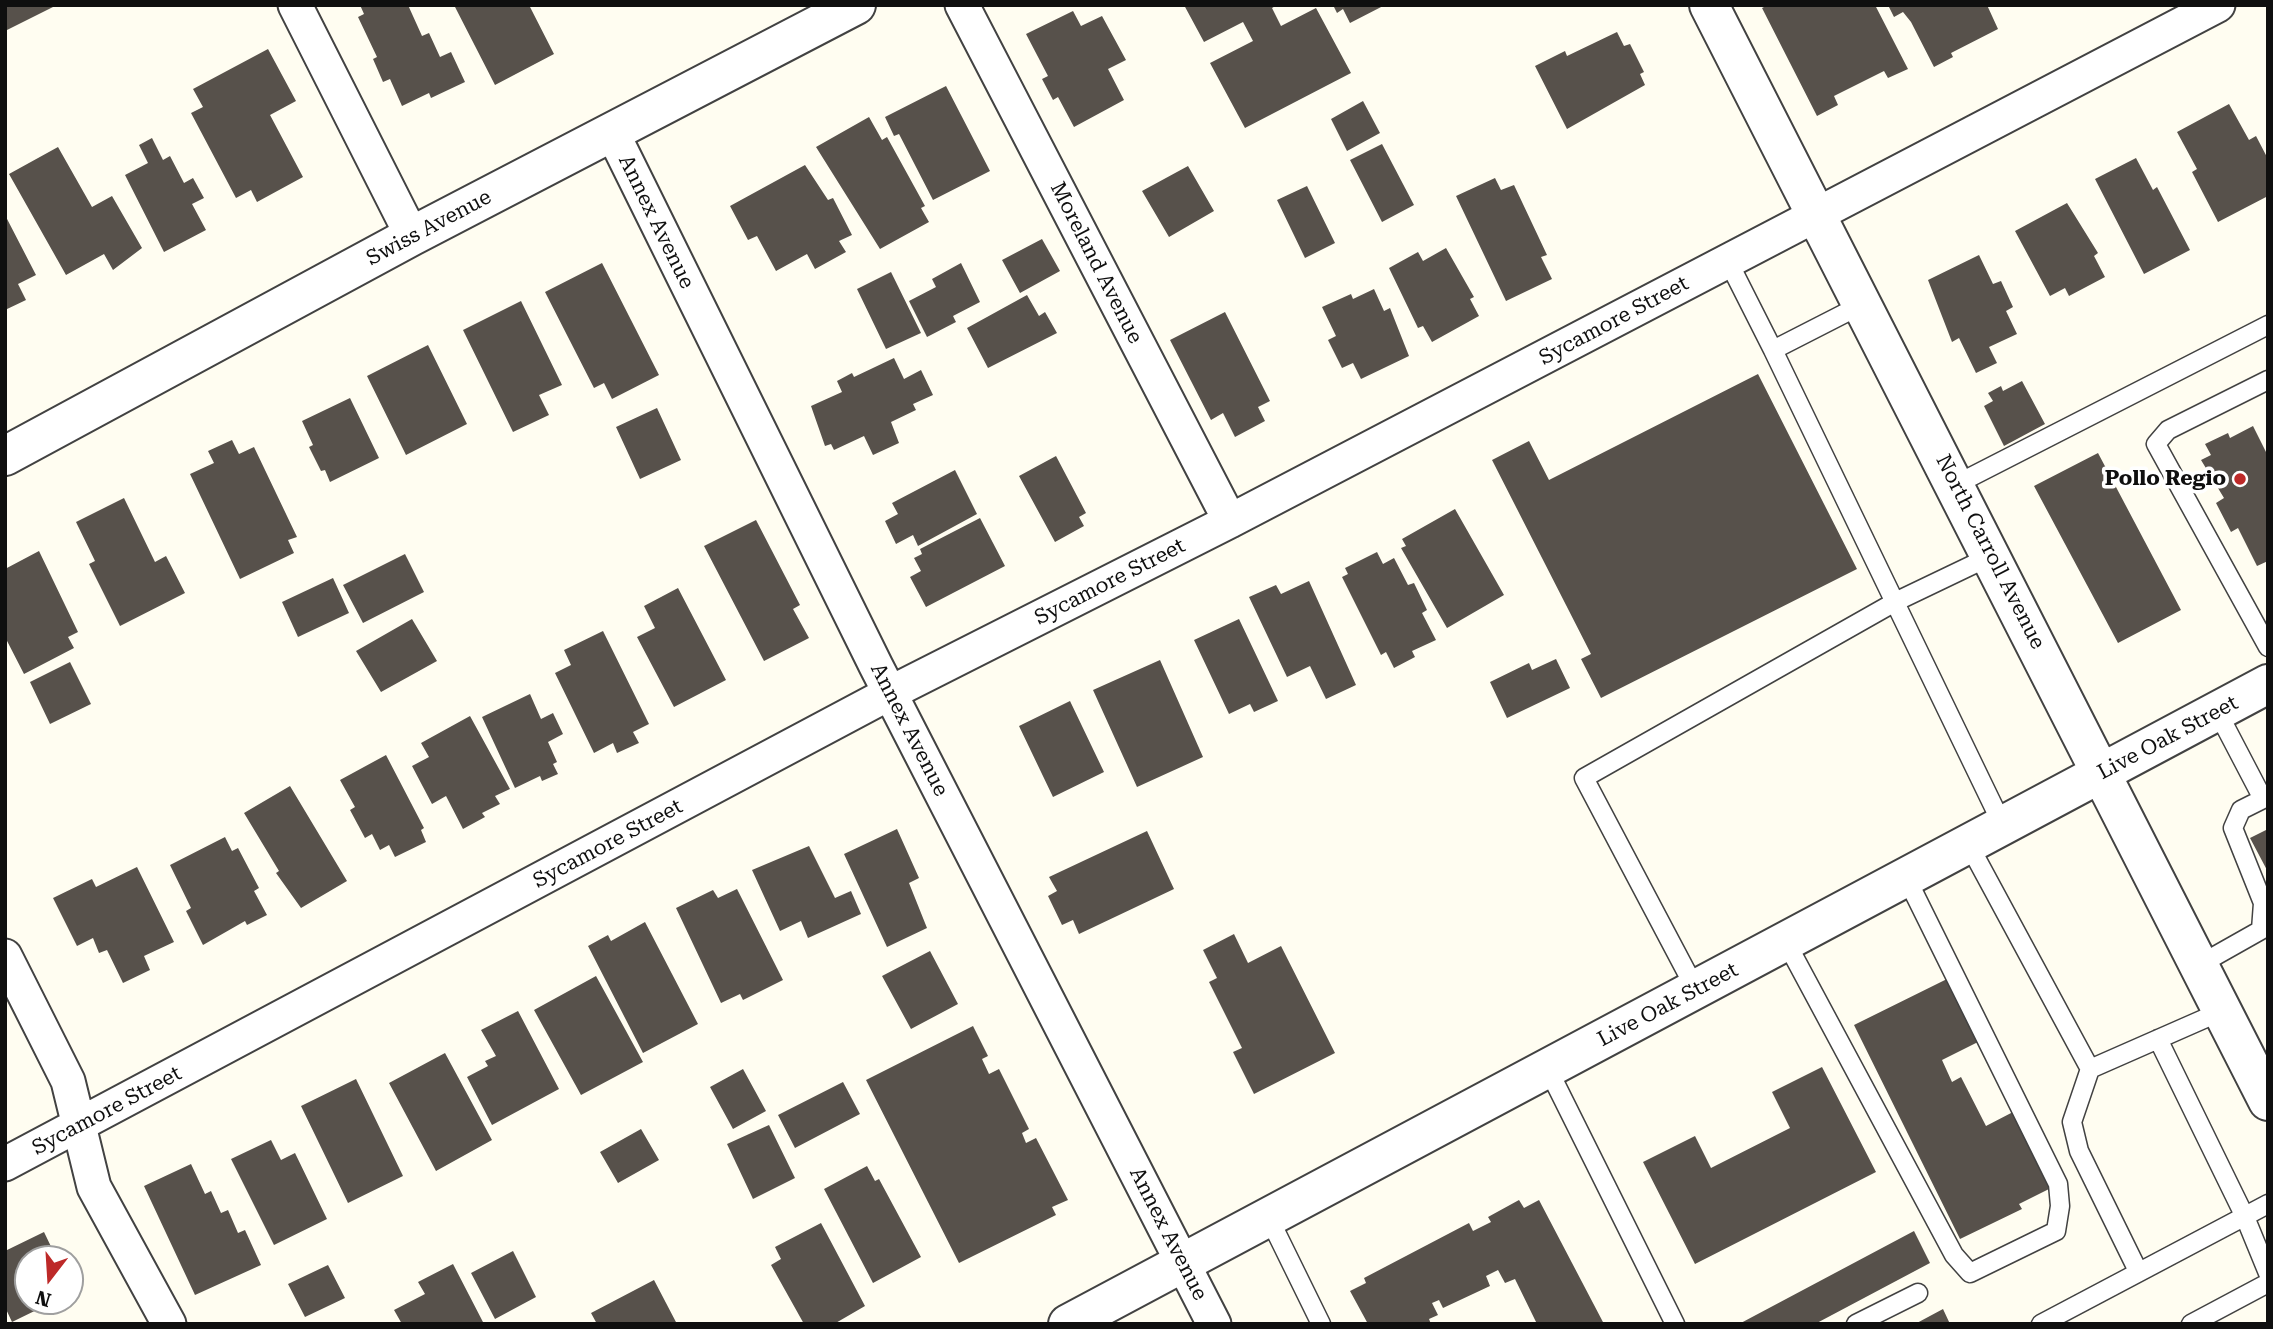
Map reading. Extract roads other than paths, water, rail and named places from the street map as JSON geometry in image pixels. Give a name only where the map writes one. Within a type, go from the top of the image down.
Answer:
[{"type":"street","points":[[295,5],[412,236]]},
{"type":"street","name":"Swiss Avenue","points":[[5,456],[412,236],[856,5]]},
{"type":"street","name":"Moreland Avenue","points":[[962,5],[1230,521]]},
{"type":"street","name":"North Carroll Avenue","points":[[1709,5],[2268,1101]]},
{"type":"street","name":"Sycamore Street","points":[[5,1164],[890,693],[1230,521],[2218,5]]},
{"type":"street","name":"Annex Avenue","points":[[612,132],[890,693],[1214,1324]]},
{"type":"street","name":"Live Oak Street","points":[[1068,1324],[1907,879],[2268,684]]},
{"type":"street","points":[[5,956],[68,1081],[94,1186],[169,1324]]},
{"type":"lane","points":[[1728,261],[2003,826]]},
{"type":"lane","points":[[1773,350],[1863,304]]},
{"type":"lane","points":[[1955,485],[2268,325]]},
{"type":"lane","points":[[2268,380],[2168,430],[2156,444],[2268,647]]},
{"type":"lane","points":[[1696,990],[1584,778],[1895,602],[1991,556]]},
{"type":"lane","points":[[2199,965],[2265,937],[2263,903],[2232,828],[2241,810],[2265,797],[2217,711]]},
{"type":"lane","points":[[1969,845],[2090,1069],[2072,1122],[2079,1150],[2138,1271]]},
{"type":"lane","points":[[1786,942],[1954,1255],[1970,1273],[2056,1231],[2060,1206],[2058,1184],[1907,879]]},
{"type":"lane","points":[[2090,1069],[2222,1011]]},
{"type":"lane","points":[[2158,1039],[2245,1217],[2268,1273]]},
{"type":"lane","points":[[1548,1069],[1675,1324]]},
{"type":"lane","points":[[2041,1324],[2064,1318],[2138,1271],[2268,1204]]},
{"type":"lane","points":[[1269,1219],[1321,1324]]},
{"type":"lane","points":[[2191,1324],[2268,1283]]},
{"type":"lane","points":[[1856,1324],[1918,1293]]},
{"type":"place","name":"Pollo Regio","points":[[2240,479]]}]
